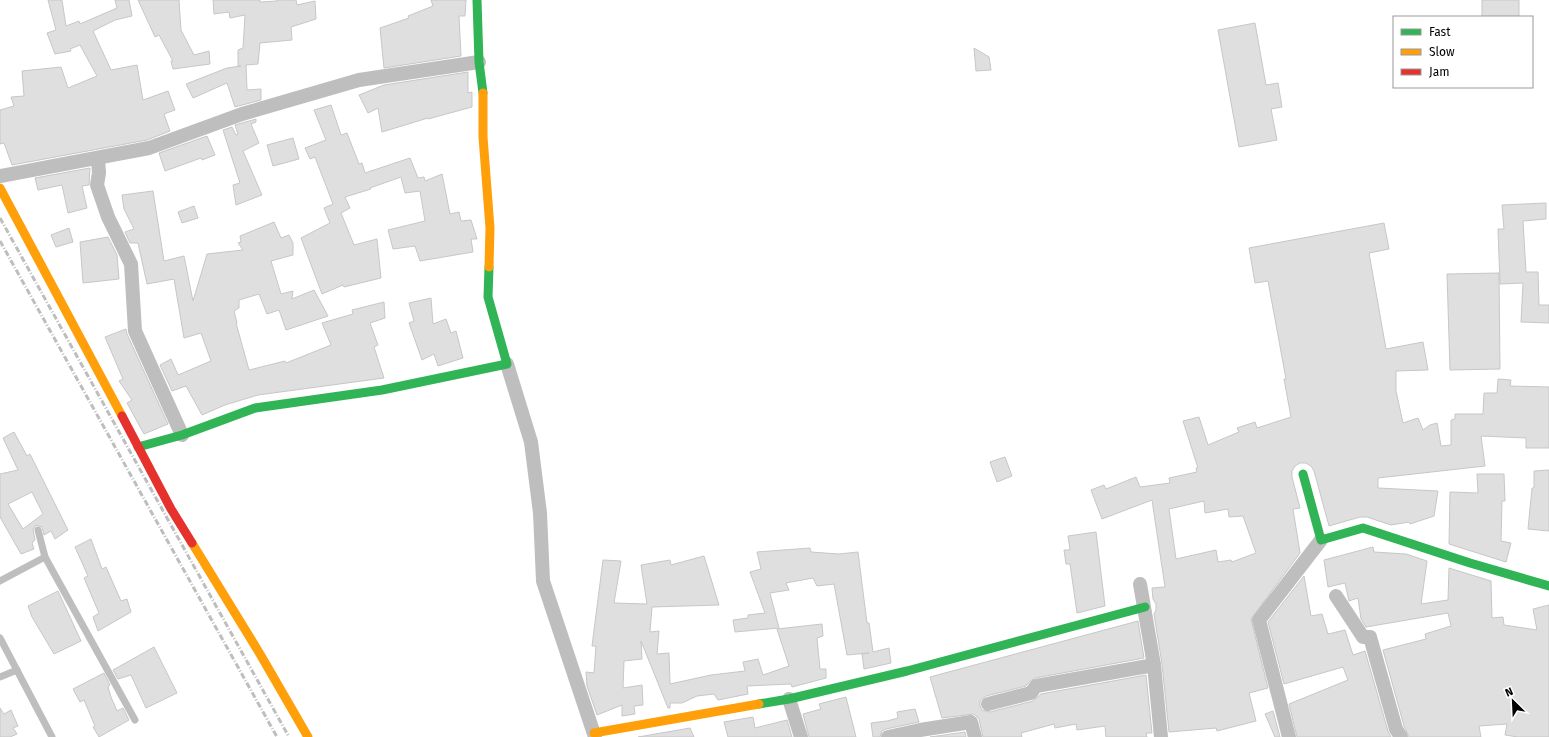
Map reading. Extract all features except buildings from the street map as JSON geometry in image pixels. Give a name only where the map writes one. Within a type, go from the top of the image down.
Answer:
[{"type":"street","points":[[477,0],[479,62],[483,89],[483,137],[490,228],[488,297],[531,442],[540,513],[543,582],[595,735],[789,699],[907,670],[1145,607]]},
{"type":"street","points":[[0,176],[98,159],[149,148],[242,114],[359,80],[479,62]]},
{"type":"street","points":[[98,159],[99,173],[97,185],[108,217],[131,264],[135,331],[182,435]]},
{"type":"street","points":[[0,188],[170,509],[260,654],[308,737]]},
{"type":"street","points":[[138,447],[182,435],[255,408],[382,390],[507,364]]},
{"type":"street","points":[[1303,474],[1321,540]]},
{"type":"street","points":[[1289,737],[1259,620],[1321,540],[1363,528],[1470,563],[1549,586]]},
{"type":"street","points":[[1140,584],[1154,665],[1161,737]]},
{"type":"street","points":[[1336,596],[1363,637],[1370,637],[1396,729],[1401,737]]},
{"type":"street","points":[[988,704],[1031,693],[1036,686],[1154,665]]},
{"type":"street","points":[[789,699],[801,737]]},
{"type":"street","points":[[888,737],[920,734],[971,722],[975,737]]},
{"type":"lane","points":[[38,530],[45,557],[135,720]]},
{"type":"lane","points":[[0,581],[45,557]]},
{"type":"lane","points":[[0,638],[52,737]]},
{"type":"lane","points":[[0,676],[17,670]]},
{"type":"railway","points":[[0,218],[289,737]]},
{"type":"railway","points":[[0,241],[277,737]]},
{"type":"traffic: fast","points":[[477,0],[479,62],[483,93]]},
{"type":"traffic: fast","points":[[138,447],[182,435],[255,408],[382,390],[507,364],[488,297],[489,267]]},
{"type":"traffic: fast","points":[[1303,474],[1321,540],[1363,528],[1470,563],[1549,586]]},
{"type":"traffic: fast","points":[[759,704],[789,699],[907,671],[1145,607]]},
{"type":"traffic: slow","points":[[483,93],[483,137],[490,228],[489,267]]},
{"type":"traffic: slow","points":[[0,188],[122,416]]},
{"type":"traffic: slow","points":[[192,543],[260,654],[308,737]]},
{"type":"traffic: slow","points":[[594,733],[759,704]]},
{"type":"traffic: jam","points":[[122,416],[171,509],[192,543]]}]
